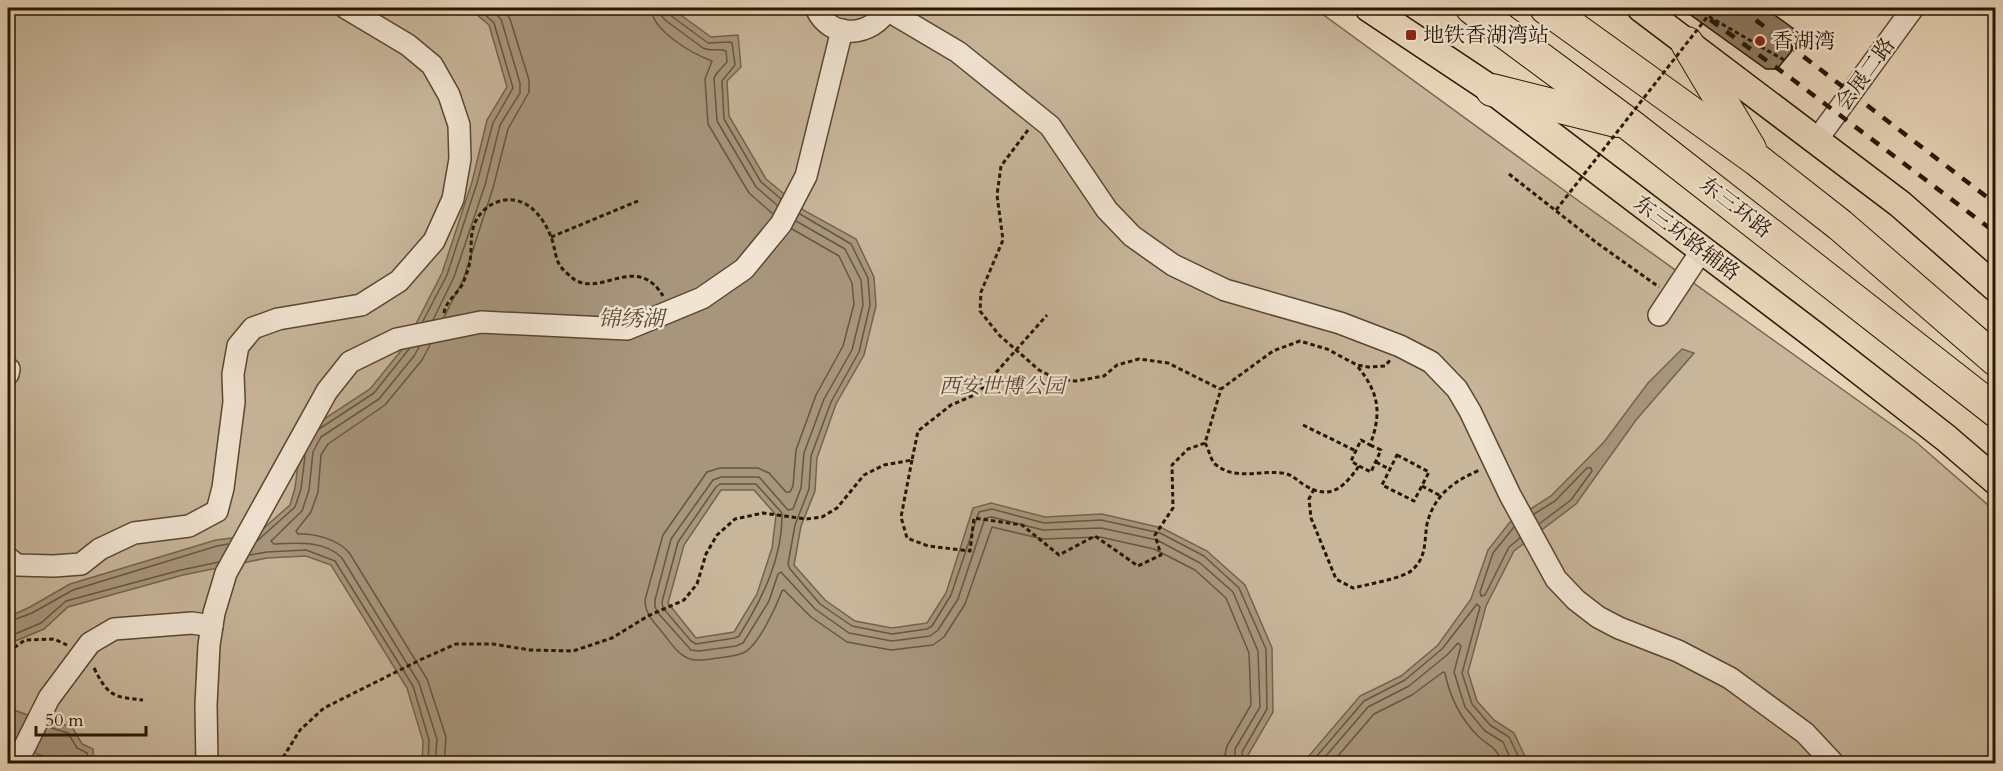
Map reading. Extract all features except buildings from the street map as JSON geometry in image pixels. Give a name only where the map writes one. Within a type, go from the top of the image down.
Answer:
[{"type":"highway","name":"东三环路","points":[[1472,8],[1630,125],[1995,411]]},
{"type":"highway","points":[[1546,8],[1757,160],[1840,225],[1995,360]]},
{"type":"highway","points":[[1687,43],[1757,160]]},
{"type":"highway","points":[[1492,90],[1630,125]]},
{"type":"main road","name":"东三环路辅路","points":[[1369,8],[1492,90],[1946,438],[1995,481]]},
{"type":"main road","points":[[1641,8],[1900,204],[1995,288]]},
{"type":"street","points":[[8,558],[17,565],[81,564],[100,549],[134,533],[189,526],[217,511],[223,488],[234,402],[233,374],[238,346],[253,328],[278,319],[361,305],[399,281],[434,241],[453,198],[460,159],[459,125],[449,95],[432,65],[408,45],[346,8]]},
{"type":"street","points":[[816,8],[826,22],[850,32],[875,25],[888,9],[958,52],[1050,126],[1107,210],[1132,236],[1173,265],[1225,290],[1340,323],[1400,346],[1431,362],[1457,389],[1535,542],[1556,579],[1576,600],[1598,617],[1678,651],[1730,678],[1805,733],[1834,764]]},
{"type":"street","name":"会展二路","points":[[1811,136],[1895,8]]},
{"type":"street","name":"会展二路","points":[[1811,136],[1913,8]]},
{"type":"street","points":[[207,764],[206,705],[209,645],[219,592],[226,573],[327,391],[350,362],[397,339],[481,322],[627,328],[702,298],[744,269],[782,224],[806,176],[842,30]]},
{"type":"street","points":[[1659,315],[1702,250]]},
{"type":"street","points":[[16,764],[49,698],[90,643],[114,629],[192,623],[212,626]]},
{"type":"path","points":[[1556,210],[1708,16],[1784,60]]},
{"type":"path","points":[[1038,117],[1001,166],[997,195],[1003,240],[981,292],[980,311],[999,335],[1039,370],[1057,379],[1076,381],[1104,376],[1117,365],[1139,358],[1168,363],[1221,389]]},
{"type":"path","points":[[1509,174],[1672,296]]},
{"type":"path","points":[[444,329],[445,306],[463,284],[470,262],[473,228],[484,208],[508,199],[528,204],[541,218],[551,237],[561,267],[576,280],[585,283],[599,282],[626,275],[645,278],[661,292],[671,310]]},
{"type":"path","points":[[551,237],[638,201]]},
{"type":"path","points":[[1047,315],[977,394],[951,405],[918,431],[901,518],[907,538],[928,546],[970,551],[974,518],[1022,525],[1059,555],[1095,536],[1138,566],[1161,555],[1155,535],[1173,508],[1172,465],[1188,449],[1205,443]]},
{"type":"path","points":[[1359,466],[1347,483],[1335,490],[1321,493],[1292,475],[1238,474],[1224,469],[1213,462],[1205,443],[1221,389],[1273,351],[1300,341],[1327,349],[1356,365],[1368,367],[1385,366],[1400,346]]},
{"type":"path","points":[[1356,365],[1370,381],[1377,400],[1374,433],[1370,445]]},
{"type":"path","points":[[1303,425],[1356,451]]},
{"type":"path","points":[[1361,440],[1370,445],[1381,450],[1371,472],[1351,461],[1361,440]]},
{"type":"path","points":[[1396,455],[1429,472],[1422,486],[1414,501],[1382,484],[1396,455]]},
{"type":"path","points":[[279,764],[300,730],[324,708],[422,659],[456,644],[494,644],[530,650],[573,651],[612,638],[648,616],[684,600],[697,584],[706,554],[717,535],[735,519],[763,513],[806,519],[822,517],[837,508],[864,475],[884,465],[912,460]]},
{"type":"path","points":[[1376,462],[1389,469]]},
{"type":"path","points":[[1314,489],[1309,499],[1311,518],[1336,579],[1353,588],[1411,572],[1424,555],[1427,525],[1435,503],[1456,480],[1495,463]]},
{"type":"path","points":[[1422,486],[1441,496]]},
{"type":"green space","name":"西安世博公园","points":[[8,8],[1314,8],[1916,442],[1995,511],[1995,763],[8,763]]},
{"type":"water","name":"锦绣湖","points":[[469,8],[671,8],[711,37],[738,35],[741,67],[727,81],[729,116],[766,179],[805,211],[856,239],[874,277],[876,306],[864,355],[836,404],[817,458],[815,491],[801,526],[794,565],[825,600],[855,621],[892,628],[927,623],[946,593],[973,508],[991,503],[1045,517],[1102,514],[1162,528],[1207,551],[1245,585],[1272,648],[1273,712],[1248,755],[1249,763],[422,763],[423,741],[407,688],[331,565],[306,556],[267,558],[183,575],[68,607],[44,629],[8,644],[8,617],[70,584],[216,540],[256,535],[290,505],[295,488],[300,448],[312,427],[370,389],[404,347],[442,273],[472,182],[487,120],[507,87],[489,25]],"holes":[[[721,490],[754,490],[776,515],[772,548],[757,594],[734,632],[696,638],[668,603],[684,545]]]},
{"type":"water","points":[[1682,349],[1694,353],[1636,420],[1576,504],[1514,551],[1486,606],[1468,672],[1477,701],[1494,720],[1514,733],[1528,763],[1302,764],[1360,696],[1401,676],[1438,645],[1471,599],[1488,550],[1510,522],[1551,496],[1604,442],[1648,383]]},
{"type":"water","points":[[8,708],[72,727],[82,744],[93,749],[94,763],[54,763],[8,742]]},
{"type":"railway","points":[[1694,8],[1996,233]]},
{"type":"railway","points":[[1740,8],[1996,204]]},
{"type":"place","name":"地铁香湖湾站","points":[[1411,35]]},
{"type":"place","name":"香湖湾","points":[[1760,41]]}]
